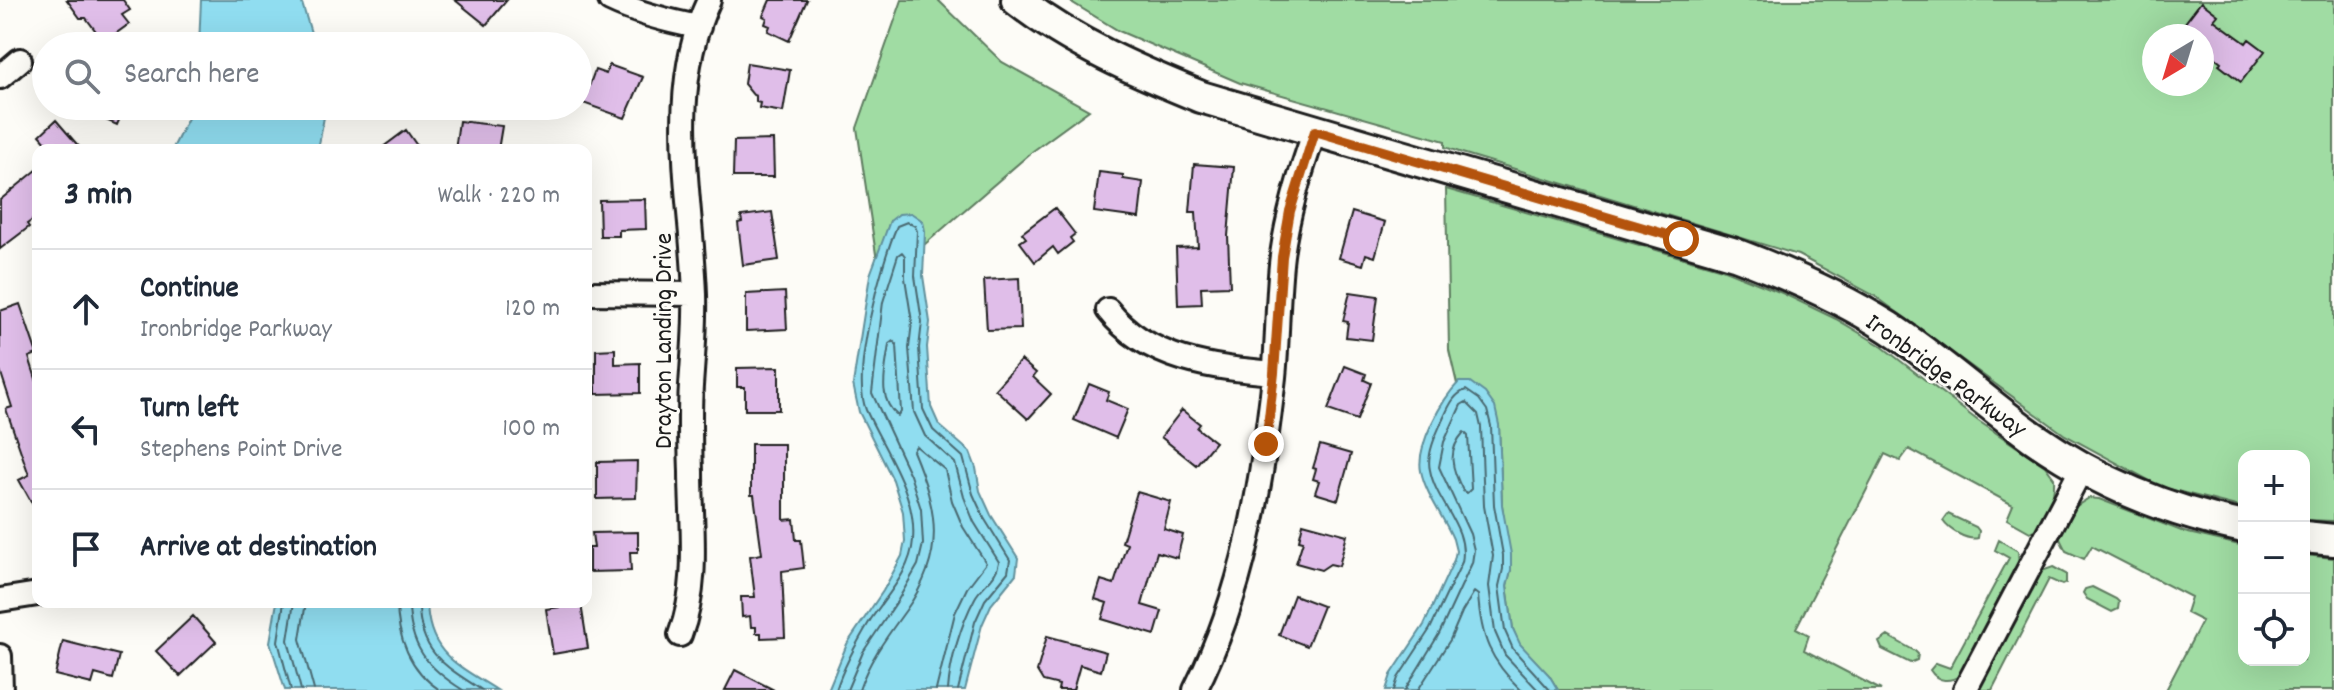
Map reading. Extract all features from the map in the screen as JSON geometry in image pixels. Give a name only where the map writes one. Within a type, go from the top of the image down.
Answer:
[{"type":"street","points":[[610,0],[664,21],[699,27]]},
{"type":"street","name":"Drayton Landing Drive","points":[[680,635],[692,594],[691,388],[696,341],[684,107],[688,69],[709,0]]},
{"type":"street","name":"Ironbridge Parkway","points":[[1017,0],[1083,42],[1141,72],[1201,97],[1735,254],[1777,270],[1886,326],[2034,437],[2082,468],[2160,504],[2238,525]]},
{"type":"street","points":[[0,77],[20,60]]},
{"type":"street","points":[[1195,690],[1226,616],[1247,545],[1266,444],[1282,257],[1290,211],[1315,131]]},
{"type":"street","points":[[592,293],[695,294]]},
{"type":"street","points":[[1108,310],[1135,338],[1151,347],[1232,369],[1274,373]]},
{"type":"street","points":[[1965,690],[2082,468]]},
{"type":"street","points":[[2310,538],[2334,540]]},
{"type":"street","points":[[0,600],[32,595]]},
{"type":"street","points":[[0,656],[1,690]]},
{"type":"green space","points":[[902,0],[938,0],[1002,62],[1089,110],[1033,151],[924,245],[925,231],[890,221],[877,261],[857,128]]},
{"type":"green space","points":[[1068,0],[2334,0],[2334,521],[2310,520],[2310,450],[2238,450],[2238,506],[2161,487],[2065,435],[1875,296],[1798,255],[1462,153],[1445,147],[1445,141],[1240,83],[1119,31]]},
{"type":"green space","points":[[1446,189],[1722,269],[1836,319],[1880,345],[1977,420],[2045,466],[2054,478],[2052,501],[2046,517],[2030,532],[2007,519],[2013,505],[1909,449],[1900,461],[1885,454],[1796,628],[1809,635],[1804,650],[1881,690],[1558,690],[1549,675],[1519,644],[1513,629],[1507,585],[1511,570],[1502,505],[1499,425],[1460,382],[1457,384],[1449,350]]},
{"type":"green space","points":[[2089,498],[2099,499],[2184,532],[2238,545],[2238,666],[2310,666],[2310,556],[2334,558],[2334,690],[2166,690],[2202,621],[2186,613],[2191,597],[2092,546],[2084,559],[2066,551],[2059,537],[2075,507]]},
{"type":"green space","points":[[1948,514],[1976,527],[1978,538],[1964,536],[1949,528],[1943,521]]},
{"type":"green space","points":[[1999,540],[2018,551],[2019,567],[1961,675],[1948,680],[1940,679],[1930,670],[1936,663],[1950,668],[2009,558],[1995,550]]},
{"type":"green space","points":[[2053,567],[2066,574],[2066,583],[2062,585],[2049,579],[1992,690],[1979,690],[2039,572]]},
{"type":"green space","points":[[2092,587],[2116,599],[2118,609],[2112,612],[2087,599],[2083,593]]},
{"type":"green space","points":[[1888,636],[1915,651],[1917,660],[1910,663],[1882,649],[1879,642]]},
{"type":"water","points":[[201,0],[301,0],[311,32],[200,32]]},
{"type":"water","points":[[187,120],[323,120],[319,144],[175,144]]},
{"type":"water","points":[[911,213],[923,221],[925,231],[923,276],[930,322],[927,347],[931,407],[939,425],[970,452],[980,491],[1018,558],[1016,574],[991,605],[982,625],[965,690],[828,690],[847,644],[883,591],[902,556],[905,541],[903,512],[893,480],[859,412],[853,384],[870,275],[890,221],[899,214]]},
{"type":"water","points":[[1459,382],[1470,382],[1485,393],[1495,407],[1499,425],[1502,505],[1511,554],[1507,586],[1513,629],[1520,644],[1549,675],[1558,690],[1386,690],[1391,675],[1424,625],[1454,560],[1456,551],[1453,539],[1427,489],[1420,461],[1426,436],[1445,400]]},
{"type":"water","points":[[276,608],[428,608],[439,646],[458,665],[497,690],[285,690],[270,642]]},
{"type":"building","points":[[67,0],[123,0],[130,10],[122,15],[129,24],[118,32],[96,32],[86,18],[80,18]]},
{"type":"building","points":[[455,0],[507,0],[486,25]]},
{"type":"building","points":[[770,0],[807,0],[789,41],[768,31],[770,26],[765,24],[767,18],[763,16]]},
{"type":"building","points":[[2201,2],[2218,15],[2214,20],[2246,43],[2249,39],[2265,51],[2241,82],[2219,65],[2221,62],[2214,56],[2214,24],[2184,24]]},
{"type":"building","points":[[747,63],[790,70],[783,112],[759,108],[756,96],[744,84]]},
{"type":"building","points":[[609,65],[643,77],[625,118],[592,106],[595,70],[606,74]]},
{"type":"building","points":[[56,120],[77,144],[48,144],[40,135]]},
{"type":"building","points":[[459,121],[502,126],[499,144],[456,144]]},
{"type":"building","points":[[406,130],[416,144],[387,144]]},
{"type":"building","points":[[773,140],[774,177],[733,177],[734,141]]},
{"type":"building","points":[[1194,164],[1234,167],[1228,236],[1230,286],[1201,287],[1202,304],[1178,305],[1176,248],[1198,247],[1196,212],[1190,212]]},
{"type":"building","points":[[1099,172],[1143,182],[1139,218],[1094,212]]},
{"type":"building","points":[[32,174],[32,220],[27,224],[29,227],[0,249],[0,200]]},
{"type":"building","points":[[645,199],[646,229],[619,230],[619,236],[600,236],[599,200]]},
{"type":"building","points":[[1055,208],[1075,234],[1070,238],[1073,242],[1058,254],[1053,247],[1035,262],[1020,242],[1026,238],[1022,233]]},
{"type":"building","points":[[772,212],[779,260],[743,265],[738,223],[742,222],[741,216]]},
{"type":"building","points":[[1352,212],[1385,222],[1375,257],[1366,254],[1363,265],[1339,258]]},
{"type":"building","points":[[1019,278],[1021,329],[987,330],[984,280]]},
{"type":"building","points":[[785,292],[787,329],[746,331],[746,294]]},
{"type":"building","points":[[1350,292],[1378,296],[1372,340],[1346,337],[1348,322],[1343,321]]},
{"type":"building","points":[[20,304],[32,339],[32,356],[29,357],[32,366],[32,503],[19,480],[29,475],[6,409],[12,407],[0,370],[0,311]]},
{"type":"building","points":[[615,349],[615,364],[640,363],[640,393],[596,394],[596,350]]},
{"type":"building","points":[[1021,360],[1036,373],[1033,377],[1051,394],[1028,419],[995,389]]},
{"type":"building","points":[[1345,366],[1366,374],[1364,380],[1371,383],[1357,420],[1328,410]]},
{"type":"building","points":[[779,367],[779,410],[745,410],[745,387],[737,387],[737,368]]},
{"type":"building","points":[[1089,384],[1109,392],[1106,400],[1128,409],[1116,438],[1074,420]]},
{"type":"building","points":[[1182,410],[1200,424],[1197,428],[1215,442],[1196,465],[1161,437]]},
{"type":"building","points":[[751,444],[784,444],[784,520],[794,519],[796,540],[801,540],[804,568],[782,571],[785,637],[761,638],[761,633],[756,633],[756,627],[751,627],[750,616],[742,617],[741,597],[755,597],[750,556],[762,554],[754,495],[751,495]]},
{"type":"building","points":[[1320,445],[1351,454],[1338,500],[1315,493],[1319,481],[1313,479],[1316,469],[1313,468]]},
{"type":"building","points":[[637,461],[636,498],[597,499],[597,462]]},
{"type":"building","points":[[1137,492],[1171,502],[1164,529],[1183,535],[1177,558],[1157,552],[1142,605],[1162,611],[1155,635],[1102,619],[1107,603],[1095,599],[1101,580],[1114,584],[1127,544],[1122,542]]},
{"type":"building","points":[[1303,523],[1347,535],[1339,566],[1330,564],[1321,570],[1296,563],[1303,541],[1299,540]]},
{"type":"building","points":[[638,532],[638,552],[630,552],[631,571],[592,572],[592,533]]},
{"type":"building","points":[[1294,595],[1323,606],[1307,646],[1279,635]]},
{"type":"building","points":[[582,608],[588,648],[553,654],[546,609]]},
{"type":"building","points":[[193,616],[216,642],[180,676],[156,651]]},
{"type":"building","points":[[1047,636],[1106,652],[1101,671],[1080,665],[1073,690],[1058,690],[1059,685],[1043,681],[1037,671]]},
{"type":"building","points":[[63,641],[119,655],[113,679],[95,674],[92,684],[55,675]]},
{"type":"building","points":[[735,670],[774,690],[725,690]]},
{"type":"route","points":[[1266,444],[1282,257],[1299,175],[1315,131],[1681,239]]}]
